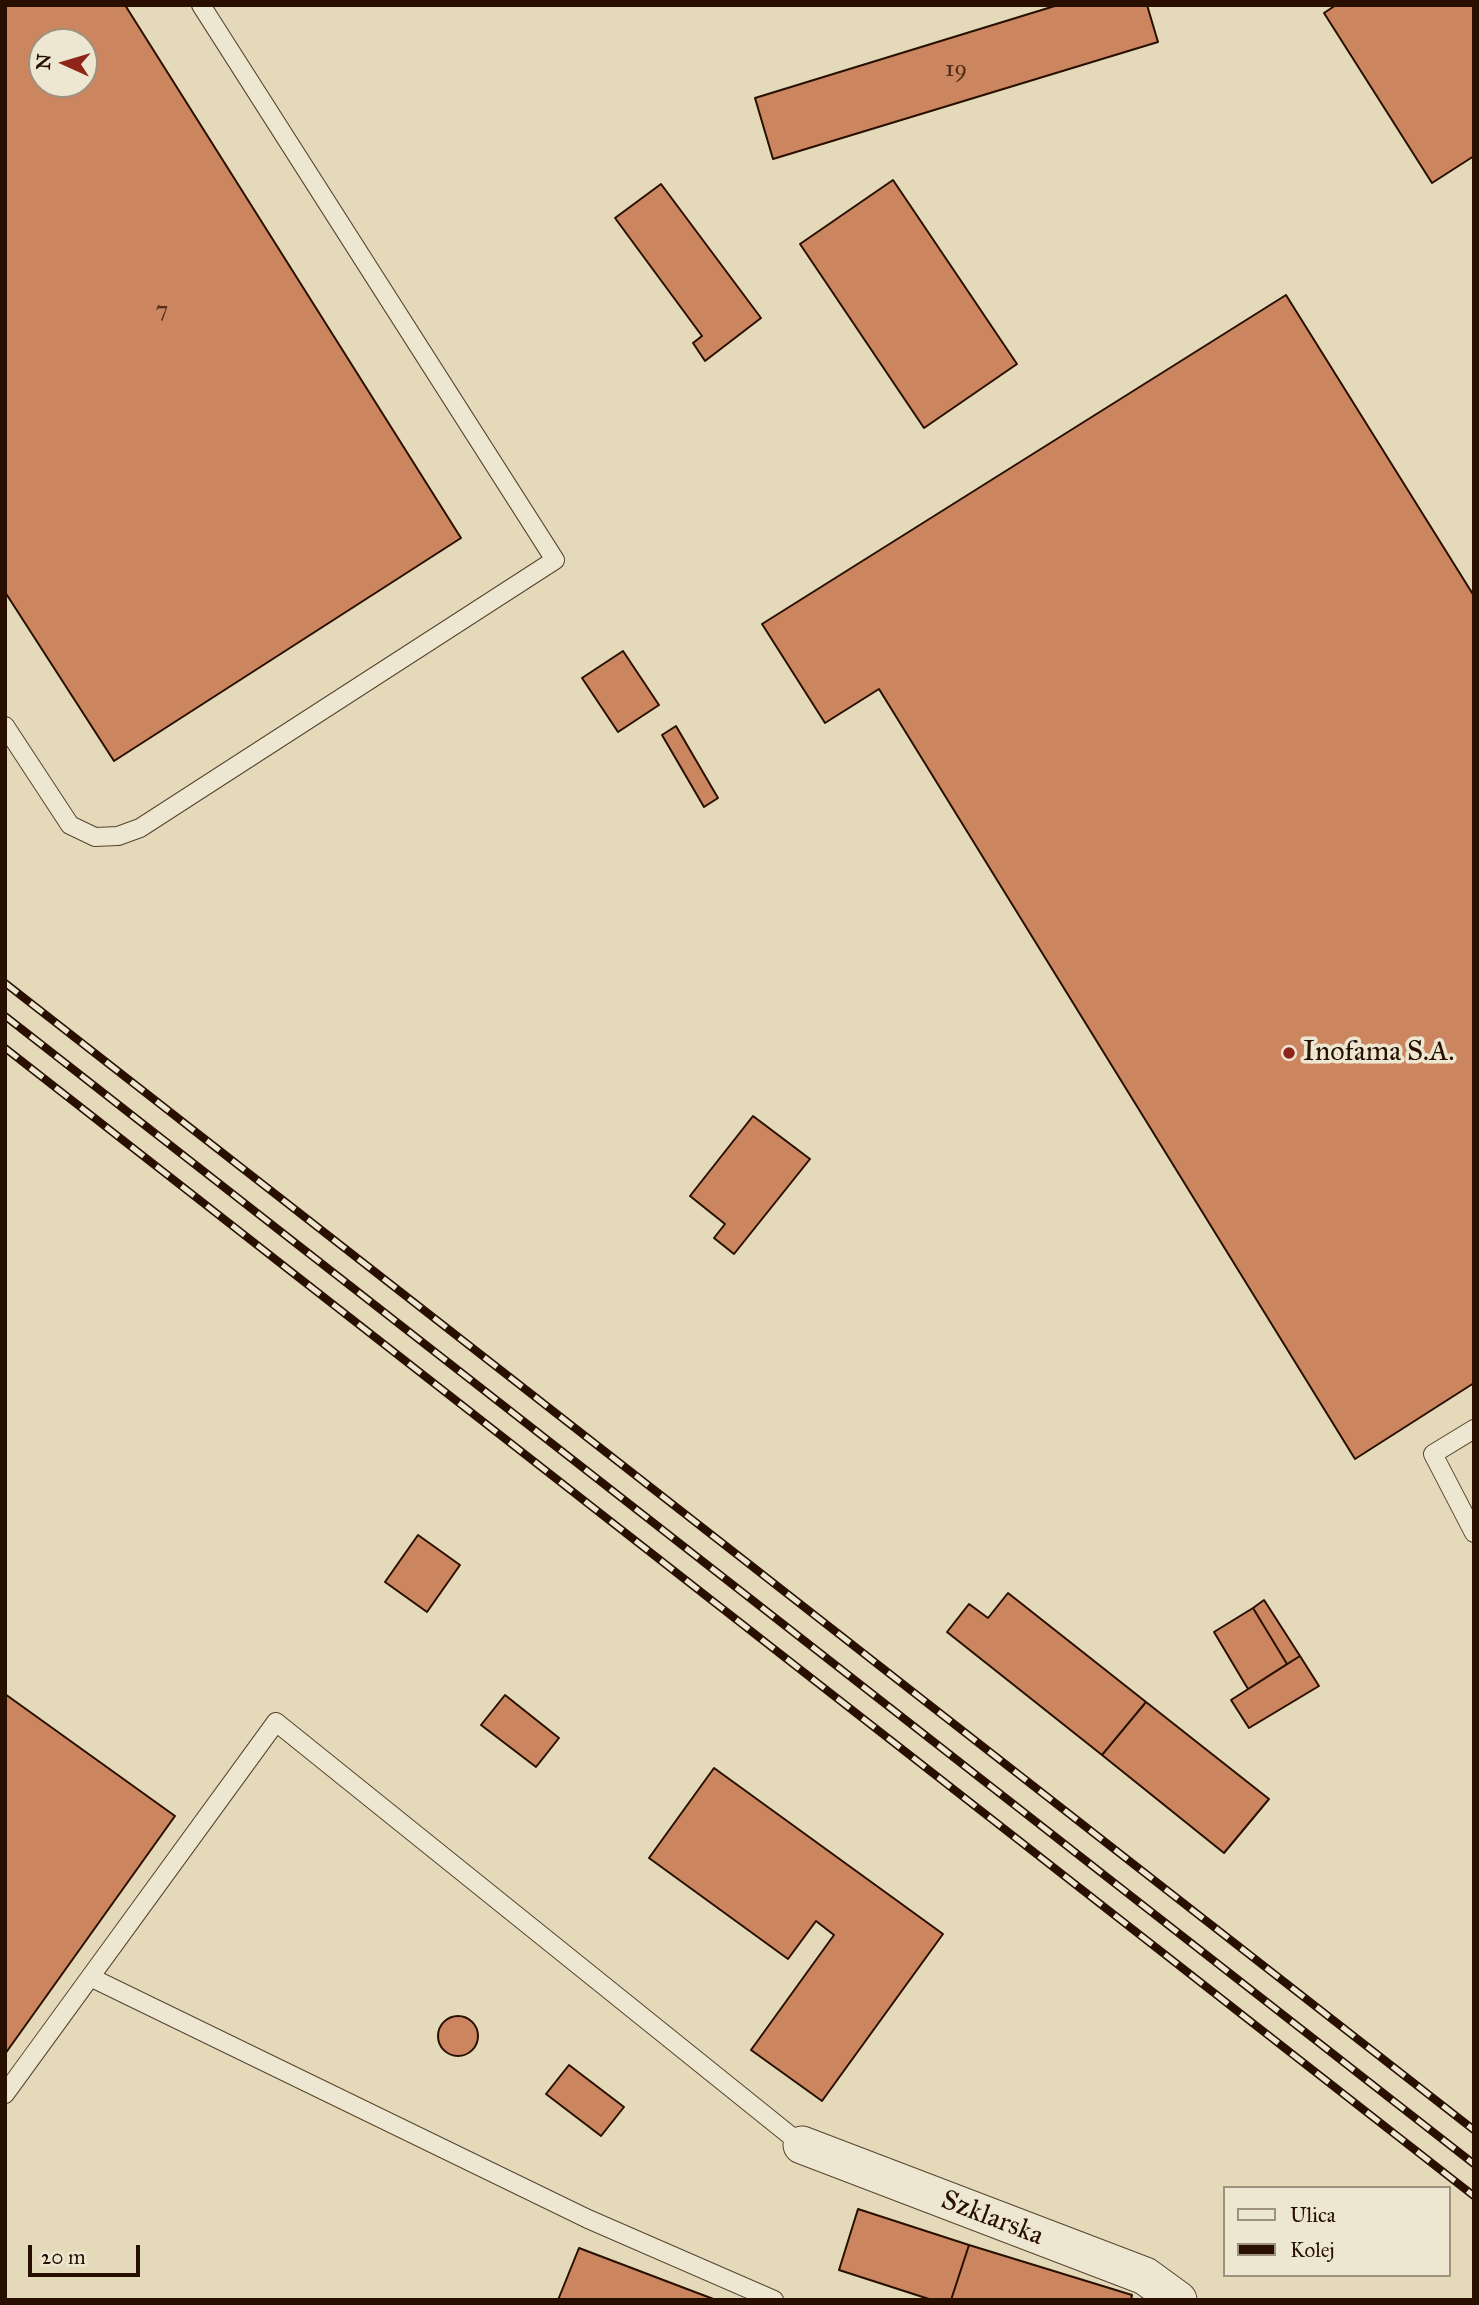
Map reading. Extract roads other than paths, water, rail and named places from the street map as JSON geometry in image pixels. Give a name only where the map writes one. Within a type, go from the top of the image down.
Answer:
[{"type":"street","name":"Szklarska","points":[[802,2145],[1145,2276],[1178,2300]]},
{"type":"lane","points":[[5,726],[70,825],[94,837],[118,836],[140,828],[555,561],[201,5]]},
{"type":"lane","points":[[1474,1429],[1433,1454],[1474,1533]]},
{"type":"lane","points":[[5,2094],[276,1722],[802,2145]]},
{"type":"lane","points":[[90,1977],[588,2220],[774,2300]]},
{"type":"railway","points":[[5,983],[1474,2130]]},
{"type":"railway","points":[[5,1016],[1474,2164]]},
{"type":"railway","points":[[5,1048],[1474,2196]]},
{"type":"place","name":"Inofama S.A.","points":[[1289,1053]]}]
